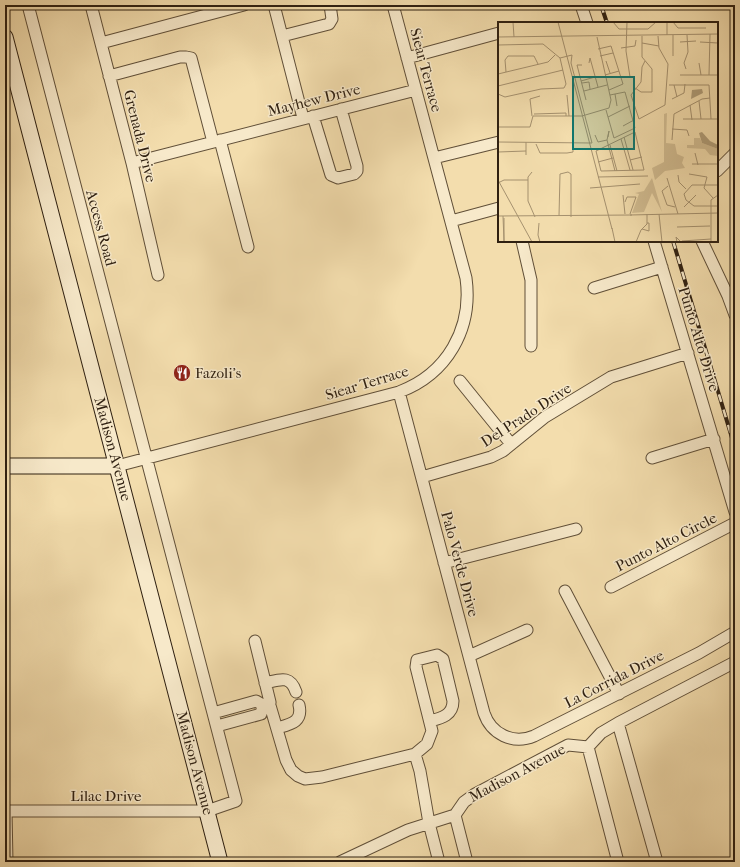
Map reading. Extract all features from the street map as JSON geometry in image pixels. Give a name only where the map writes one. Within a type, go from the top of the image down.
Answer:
[{"type":"main road","name":"Madison Avenue","points":[[5,37],[220,862]]},
{"type":"main road","points":[[5,466],[117,466]]},
{"type":"street","name":"Access Road","points":[[28,5],[216,726]]},
{"type":"street","name":"Grenada Drive","points":[[91,5],[132,163],[158,275]]},
{"type":"street","points":[[101,43],[244,5]]},
{"type":"street","points":[[274,5],[282,36],[308,117],[330,175],[338,178],[354,174],[358,169],[342,109]]},
{"type":"street","points":[[282,36],[329,24],[332,19],[330,5]]},
{"type":"street","name":"Siear Terrace","points":[[117,466],[411,388],[436,370],[456,343],[465,320],[467,282],[393,5]]},
{"type":"street","points":[[581,5],[587,22]]},
{"type":"street","points":[[407,58],[498,33]]},
{"type":"street","points":[[109,76],[180,57],[186,56],[191,58],[248,247]]},
{"type":"street","name":"Mayhew Drive","points":[[132,163],[416,90]]},
{"type":"street","points":[[434,158],[498,142]]},
{"type":"street","points":[[718,170],[735,153]]},
{"type":"street","points":[[451,221],[498,208]]},
{"type":"street","points":[[522,242],[531,280],[531,346]]},
{"type":"street","name":"Punto Alto Drive","points":[[654,242],[735,512]]},
{"type":"street","points":[[702,242],[728,296],[735,315]]},
{"type":"street","points":[[594,288],[662,268]]},
{"type":"street","name":"Del Prado Drive","points":[[422,477],[486,459],[503,451],[545,417],[611,377],[688,353]]},
{"type":"street","points":[[460,381],[511,444]]},
{"type":"street","name":"Palo Verde Drive","points":[[399,392],[486,719],[493,729],[503,736]]},
{"type":"street","points":[[652,458],[714,439]]},
{"type":"street","name":"Punto Alto Circle","points":[[611,588],[735,523]]},
{"type":"street","points":[[444,563],[576,529]]},
{"type":"street","points":[[565,591],[619,694]]},
{"type":"street","points":[[469,656],[527,630]]},
{"type":"street","name":"La Corrida Drive","points":[[503,736],[519,740],[531,737],[699,653],[735,632]]},
{"type":"street","points":[[255,641],[265,683],[266,703],[277,728],[286,760],[291,770],[298,776],[305,779],[322,778],[415,754],[427,744],[432,731],[416,667],[418,660],[438,655],[443,659],[453,701],[453,707],[450,712],[442,718],[430,721]]},
{"type":"street","name":"Madison Avenue","points":[[340,862],[408,830],[455,815],[464,802],[475,794],[568,745],[588,747],[601,733],[618,723],[735,662]]},
{"type":"street","points":[[265,683],[280,679],[287,679],[291,682],[296,692]]},
{"type":"street","points":[[213,713],[256,701],[266,703]]},
{"type":"street","points":[[216,726],[261,714],[266,703]]},
{"type":"street","points":[[277,728],[292,724],[298,719],[300,713],[299,705]]},
{"type":"street","points":[[618,723],[657,862]]},
{"type":"street","name":"Lilac Drive","points":[[6,811],[207,811],[236,801],[216,726]]},
{"type":"street","points":[[588,747],[618,862]]},
{"type":"street","points":[[415,754],[420,770],[429,823],[439,862]]},
{"type":"street","points":[[6,811],[7,862]]},
{"type":"street","points":[[455,815],[467,862]]},
{"type":"railway","points":[[601,5],[607,22]]},
{"type":"railway","points":[[673,242],[735,448]]},
{"type":"place","name":"Fazoli's","points":[[182,373]]}]
